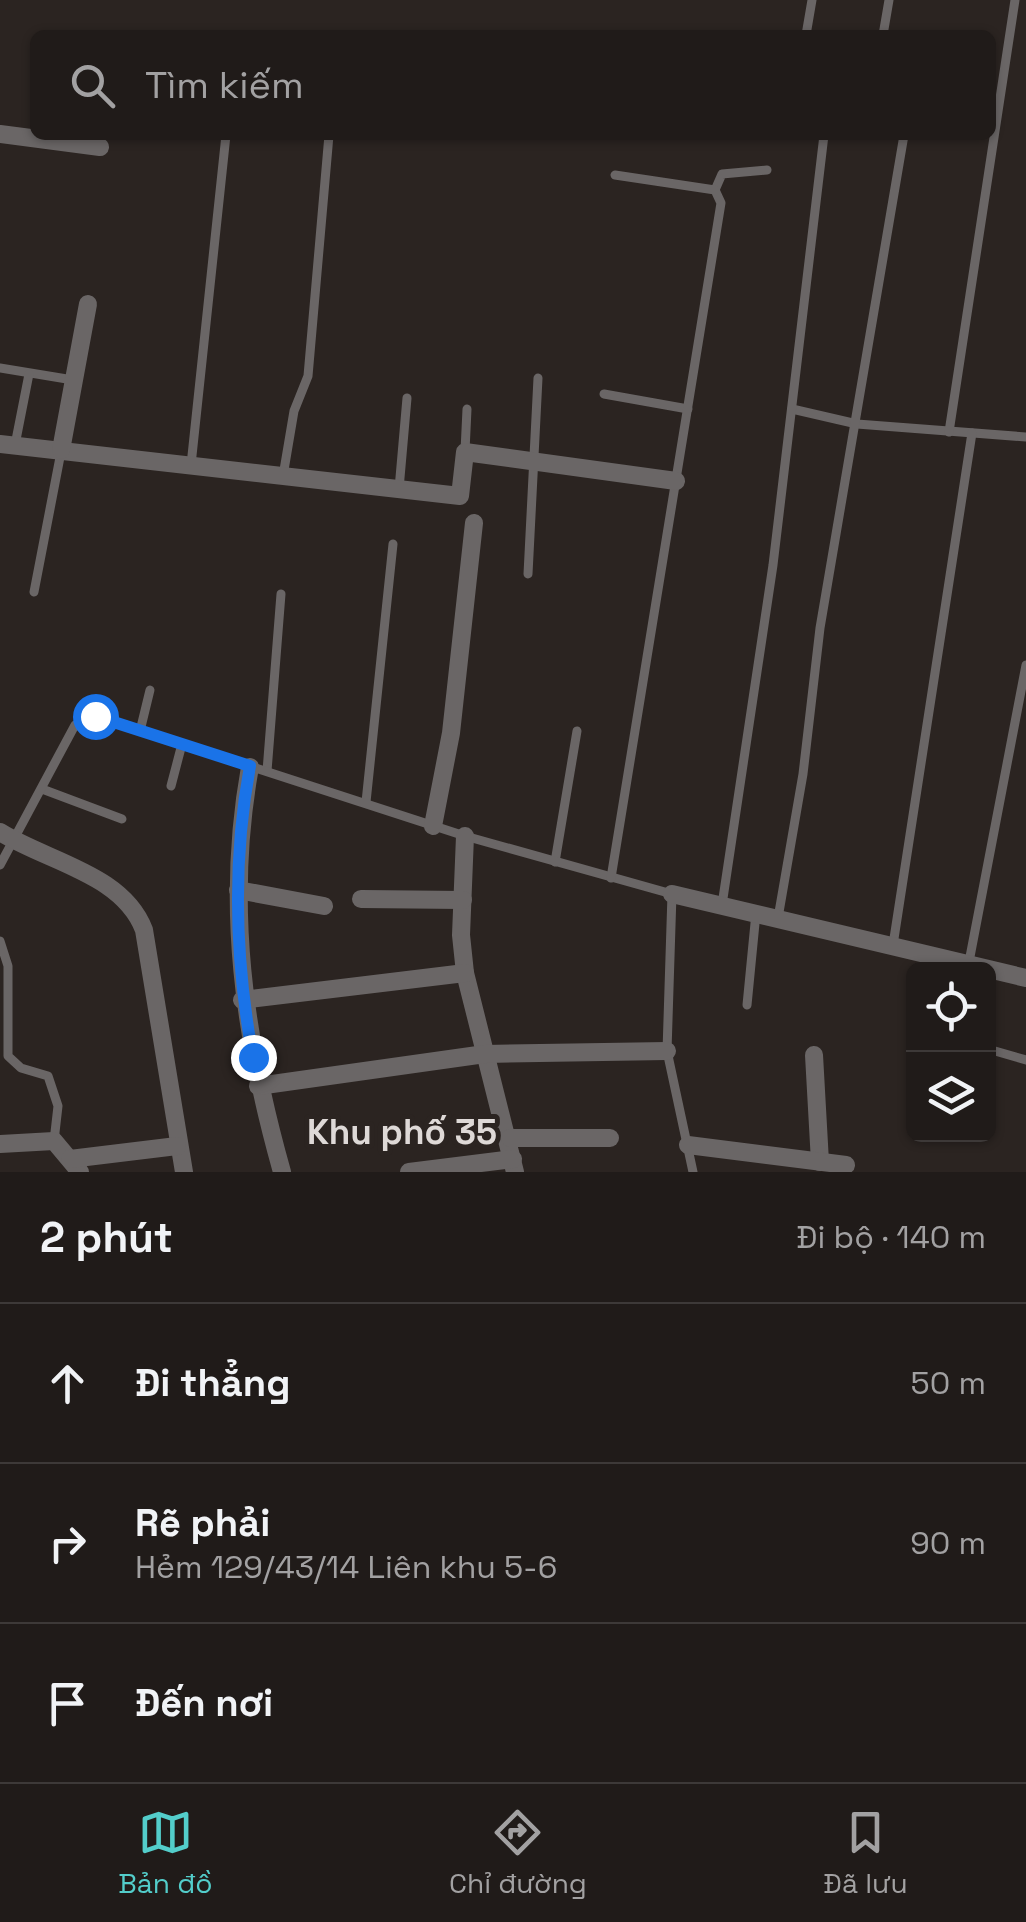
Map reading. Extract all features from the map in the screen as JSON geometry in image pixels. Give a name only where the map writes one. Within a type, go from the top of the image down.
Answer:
[{"type":"street","points":[[0,134],[30,138]]},
{"type":"street","points":[[46,140],[100,147]]},
{"type":"street","points":[[61,450],[88,304]]},
{"type":"street","points":[[8,445],[460,496],[465,452],[676,481]]},
{"type":"street","points":[[433,826],[450,732],[474,523]]},
{"type":"street","points":[[258,769],[238,890],[242,1000],[258,1086],[282,1172]]},
{"type":"street","points":[[8,836],[118,891],[136,908],[144,930],[184,1172]]},
{"type":"street","points":[[409,1172],[514,1166],[510,1138],[465,973],[465,836]]},
{"type":"street","points":[[238,890],[324,906]]},
{"type":"street","points":[[672,894],[969,962]]},
{"type":"street","points":[[361,899],[463,900]]},
{"type":"street","points":[[996,970],[1026,978]]},
{"type":"street","points":[[242,1000],[465,973]]},
{"type":"street","points":[[258,1086],[485,1054],[667,1051]]},
{"type":"street","points":[[814,1055],[820,1162]]},
{"type":"street","points":[[510,1138],[610,1138]]},
{"type":"street","points":[[0,1144],[54,1141],[75,1165],[177,1146]]},
{"type":"street","points":[[688,1145],[846,1165]]},
{"type":"lane","points":[[807,30],[812,0]]},
{"type":"lane","points":[[883,30],[888,0]]},
{"type":"lane","points":[[996,124],[1015,0]]},
{"type":"lane","points":[[191,465],[225,140]]},
{"type":"lane","points":[[283,476],[294,411],[308,376],[329,140]]},
{"type":"lane","points":[[722,905],[792,408],[823,140]]},
{"type":"lane","points":[[778,918],[802,774],[820,628],[858,424],[876,283],[903,140]]},
{"type":"lane","points":[[949,432],[994,140]]},
{"type":"lane","points":[[611,878],[721,204],[716,190],[722,174],[767,170]]},
{"type":"lane","points":[[615,175],[716,190]]},
{"type":"lane","points":[[0,369],[73,380]]},
{"type":"lane","points":[[8,445],[28,374]]},
{"type":"lane","points":[[528,574],[538,378]]},
{"type":"lane","points":[[604,394],[688,409]]},
{"type":"lane","points":[[399,489],[408,398]]},
{"type":"lane","points":[[792,408],[858,424],[1026,437]]},
{"type":"lane","points":[[465,452],[467,409]]},
{"type":"lane","points":[[893,945],[972,433]]},
{"type":"lane","points":[[34,592],[61,450]]},
{"type":"lane","points":[[366,802],[393,544]]},
{"type":"lane","points":[[258,769],[282,594]]},
{"type":"lane","points":[[969,962],[1026,665]]},
{"type":"lane","points":[[140,731],[150,690]]},
{"type":"lane","points":[[0,865],[8,836],[42,789],[75,725],[95,716],[465,836],[672,894],[667,1051],[693,1172]]},
{"type":"lane","points":[[555,862],[578,730]]},
{"type":"lane","points":[[171,786],[182,744]]},
{"type":"lane","points":[[42,789],[122,819]]},
{"type":"lane","points":[[747,1005],[756,913]]},
{"type":"lane","points":[[0,941],[8,966],[8,1056],[22,1068],[48,1076],[58,1106],[54,1141]]},
{"type":"lane","points":[[996,1051],[1026,1060]]},
{"type":"district","name":"Khu phố 35","points":[[402,1132]]},
{"type":"route","points":[[95,716],[250,766],[238,890],[242,1000],[253,1057]]}]
